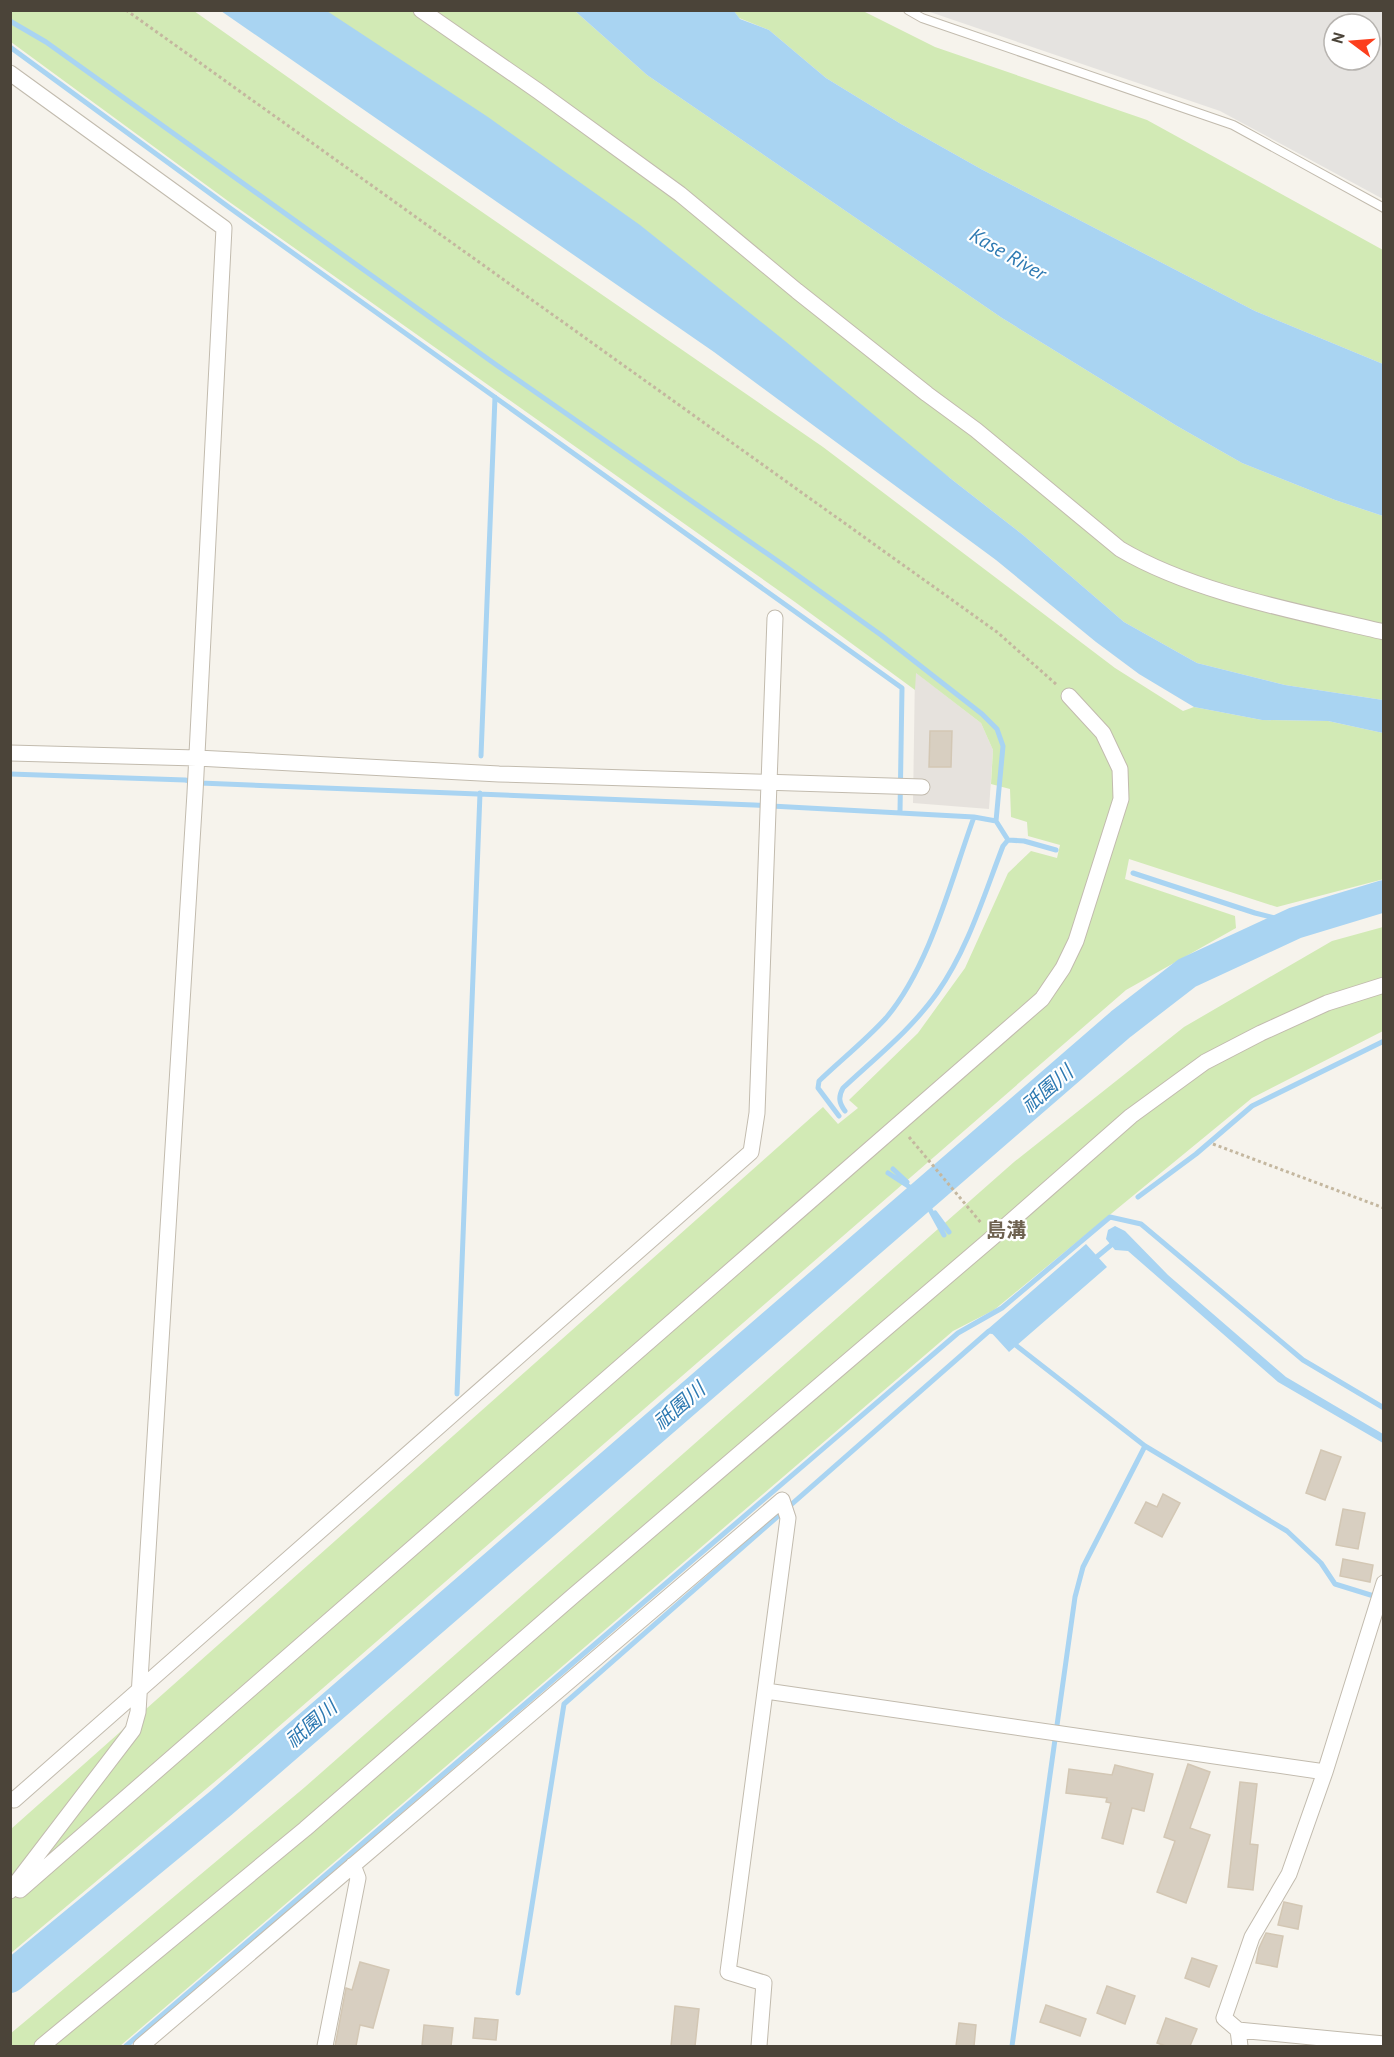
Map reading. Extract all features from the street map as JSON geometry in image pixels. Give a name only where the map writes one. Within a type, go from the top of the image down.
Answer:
[{"type":"street","points":[[421,10],[680,194],[816,306],[976,430],[1120,549],[1140,561],[1179,577],[1231,593],[1383,632]]},
{"type":"street","points":[[10,73],[224,228],[195,793],[138,1713],[133,1730],[10,1891]]},
{"type":"street","points":[[10,1799],[14,1800],[140,1690],[751,1152],[756,1113],[775,618]]},
{"type":"street","points":[[10,1898],[1042,999],[1063,968],[1076,941],[1121,800],[1120,769],[1103,733],[1068,696]]},
{"type":"street","points":[[10,753],[197,758],[499,774],[922,787]]},
{"type":"street","points":[[42,2046],[305,1830],[1131,1116],[1205,1062],[1302,1013],[1383,985]]},
{"type":"street","points":[[141,2046],[782,1500],[788,1518],[728,1972],[764,1983],[759,2046]]},
{"type":"street","points":[[1382,1586],[1325,1772],[1289,1874],[1252,1937],[1224,2018],[1238,2030],[1383,2044]]},
{"type":"street","points":[[766,1691],[1325,1772]]},
{"type":"street","points":[[325,2046],[358,1878],[353,1865]]},
{"type":"street","points":[[1238,2030],[1240,2046]]},
{"type":"lane","points":[[908,10],[922,18],[1233,125],[1383,208]]},
{"type":"path","points":[[126,10],[997,632],[1068,696]]},
{"type":"path","points":[[898,1125],[993,1237]]},
{"type":"path","points":[[1213,1144],[1383,1208]]},
{"type":"shaded area","points":[[927,11],[1383,11],[1383,199],[1220,111]]},
{"type":"shaded area","points":[[915,672],[981,723],[993,750],[989,809],[913,803]]},
{"type":"green space","points":[[11,11],[194,11],[823,447],[1115,668],[1183,711],[1194,707],[1262,720],[1328,721],[1383,733],[1384,879],[1277,907],[1129,859],[1125,879],[1235,916],[1236,928],[1126,990],[231,1768],[11,1953],[11,1829],[823,1107],[838,1124],[858,1108],[849,1100],[918,1033],[965,968],[1008,873],[1031,851],[1057,858],[1060,845],[1028,836],[1027,822],[1011,817],[1010,789],[991,784],[993,750],[981,723],[916,673],[915,690],[795,602],[228,201],[11,42]]},
{"type":"green space","points":[[270,11],[575,11],[647,75],[1002,318],[1177,426],[1242,463],[1335,500],[1383,516],[1383,700],[1285,685],[1197,663],[1124,622],[1023,535],[950,478]]},
{"type":"green space","points":[[734,11],[863,11],[935,47],[1147,120],[1383,250],[1383,364],[1255,311],[981,169],[826,78],[769,30],[739,18]]},
{"type":"green space","points":[[1383,927],[1383,1031],[1252,1098],[994,1310],[953,1331],[120,2046],[11,2046],[10,2034],[305,1787],[1014,1162],[1184,1027],[1332,941]]},
{"type":"water","points":[[221,11],[327,11],[488,117],[640,225],[1023,535],[1124,622],[1197,663],[1285,685],[1383,700],[1383,733],[1328,721],[1262,720],[1194,707],[1139,674],[996,560],[714,352]]},
{"type":"water","name":"Kase River","points":[[575,11],[734,11],[740,19],[769,30],[826,78],[981,169],[1255,311],[1383,364],[1383,516],[1335,500],[1242,463],[1177,426],[1002,318],[647,75]]},
{"type":"water","points":[[1115,1226],[1125,1231],[1168,1275],[1286,1377],[1383,1434],[1383,1443],[1278,1382],[1128,1251],[1115,1250],[1106,1239],[1108,1230]]},
{"type":"water","points":[[1086,1244],[1107,1267],[1009,1352],[988,1329]]},
{"type":"building","points":[[930,731],[952,731],[951,767],[929,767]]},
{"type":"building","points":[[1321,1450],[1341,1457],[1325,1500],[1306,1493]]},
{"type":"building","points":[[1163,1494],[1180,1503],[1162,1537],[1135,1523],[1146,1502],[1157,1507]]},
{"type":"building","points":[[1343,1509],[1365,1513],[1358,1549],[1336,1545]]},
{"type":"building","points":[[1343,1559],[1373,1565],[1370,1582],[1340,1576]]},
{"type":"building","points":[[1188,1764],[1210,1772],[1190,1828],[1210,1835],[1186,1903],[1157,1892],[1175,1841],[1164,1837]]},
{"type":"building","points":[[1115,1765],[1153,1774],[1144,1811],[1132,1808],[1123,1844],[1102,1838],[1111,1803],[1106,1802],[1107,1798],[1066,1793],[1069,1769],[1112,1775]]},
{"type":"building","points":[[1240,1782],[1257,1784],[1250,1844],[1258,1845],[1253,1890],[1228,1887]]},
{"type":"building","points":[[1284,1902],[1302,1906],[1298,1929],[1278,1925]]},
{"type":"building","points":[[1266,1933],[1283,1936],[1277,1967],[1256,1963],[1259,1948]]},
{"type":"building","points":[[1192,1958],[1217,1966],[1209,1987],[1185,1978]]},
{"type":"building","points":[[360,1962],[389,1970],[373,2028],[360,2025],[356,2046],[335,2046],[346,1988],[352,1990]]},
{"type":"building","points":[[1107,1986],[1135,1996],[1125,2024],[1097,2013]]},
{"type":"building","points":[[1046,2005],[1086,2019],[1080,2036],[1040,2022]]},
{"type":"building","points":[[675,2006],[699,2009],[695,2046],[671,2046]]},
{"type":"building","points":[[475,2018],[498,2020],[496,2040],[473,2038]]},
{"type":"building","points":[[1166,2018],[1197,2029],[1190,2046],[1166,2046],[1157,2043]]},
{"type":"building","points":[[959,2023],[976,2025],[974,2046],[956,2046]]},
{"type":"building","points":[[424,2025],[453,2028],[451,2046],[422,2046]]},
{"type":"waterway","points":[[10,21],[46,42],[495,364],[782,564],[881,635],[982,714],[997,729],[1003,746],[996,821],[1008,840]]},
{"type":"waterway","points":[[10,47],[230,208],[902,688],[900,812]]},
{"type":"waterway","points":[[481,756],[495,397]]},
{"type":"waterway","points":[[10,774],[754,805],[974,817],[938,922],[915,974],[886,1018],[819,1081],[818,1088],[839,1116]]},
{"type":"waterway","points":[[457,1394],[480,793]]},
{"type":"waterway","points":[[974,817],[996,821]]},
{"type":"waterway","points":[[1008,840],[1024,841],[1056,850]]},
{"type":"waterway","points":[[845,1111],[840,1100],[843,1088],[916,1019],[948,976],[966,940],[1003,846],[1008,840]]},
{"type":"waterway","points":[[1133,873],[1255,913],[1295,923]]},
{"type":"waterway","name":"祇園川","points":[[10,1977],[221,1803],[1121,1024],[1187,973],[1295,923],[1384,896]]},
{"type":"waterway","points":[[1138,1197],[1196,1154],[1252,1106],[1384,1041]]},
{"type":"waterway","points":[[893,1169],[907,1182]]},
{"type":"waterway","name":"祇園川","points":[[888,1173],[922,1195],[944,1235]]},
{"type":"waterway","points":[[935,1213],[949,1232]]},
{"type":"waterway","points":[[126,2046],[958,1333],[1002,1308],[1110,1217],[1141,1224],[1303,1360],[1384,1408]]},
{"type":"waterway","points":[[1093,1260],[1116,1241]]},
{"type":"waterway","points":[[518,1993],[564,1704],[989,1331],[996,1332]]},
{"type":"waterway","points":[[1013,1343],[1145,1446],[1287,1531],[1321,1563],[1335,1584],[1377,1597]]},
{"type":"waterway","points":[[1012,2046],[1075,1597],[1083,1567],[1145,1446]]},
{"type":"district","name":"島溝","points":[[1006,1230]]}]
